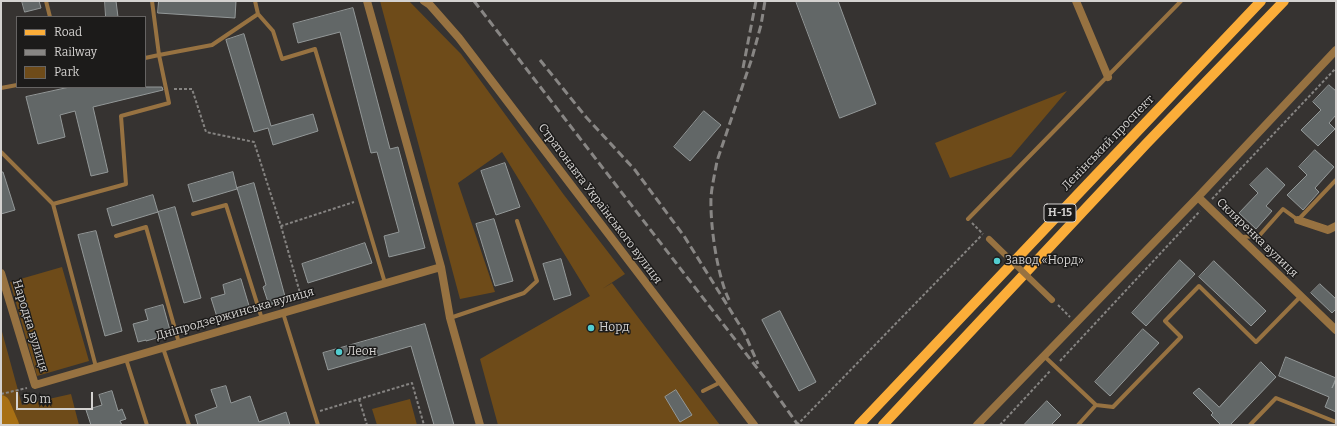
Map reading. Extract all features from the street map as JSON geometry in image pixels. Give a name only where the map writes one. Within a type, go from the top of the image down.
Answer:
[{"type":"main road","name":"Ленінський проспект","points":[[859,425],[1261,1]]},
{"type":"main road","name":"Н-15","points":[[883,425],[1147,143],[1284,1]]},
{"type":"street","points":[[367,1],[442,267],[450,318],[480,425]]},
{"type":"street","name":"Стратонавта Українського вулиця","points":[[424,1],[430,5],[459,38],[754,425]]},
{"type":"street","points":[[1076,1],[1108,76]]},
{"type":"street","points":[[977,425],[1198,197],[1336,50]]},
{"type":"street","name":"Скляренка вулиця","points":[[1198,197],[1300,297],[1336,330]]},
{"type":"street","points":[[1298,220],[1328,230],[1336,226]]},
{"type":"street","points":[[989,239],[1052,300]]},
{"type":"street","name":"Дніпродзержинська вулиця","points":[[35,385],[442,267]]},
{"type":"street","name":"Народна вулиця","points":[[1,273],[35,385]]},
{"type":"lane","points":[[46,1],[50,16]]},
{"type":"lane","points":[[53,204],[126,184],[121,116],[169,103],[159,55],[152,1]]},
{"type":"lane","points":[[255,1],[258,14],[274,31],[282,59],[315,49],[385,283]]},
{"type":"lane","points":[[968,219],[1181,1]]},
{"type":"lane","points":[[146,58],[212,45],[258,14]]},
{"type":"lane","points":[[1,88],[16,84]]},
{"type":"lane","points":[[1,152],[53,204],[96,368]]},
{"type":"lane","points":[[1239,237],[1259,236],[1283,209],[1298,220],[1336,180]]},
{"type":"lane","points":[[193,214],[226,205],[262,319]]},
{"type":"lane","points":[[450,318],[524,293],[537,281],[517,221]]},
{"type":"lane","points":[[116,236],[146,228],[180,343]]},
{"type":"lane","points":[[1044,356],[1096,405],[1113,407],[1181,337],[1165,321],[1199,286],[1256,342],[1300,297]]},
{"type":"lane","points":[[283,313],[318,425]]},
{"type":"lane","points":[[163,348],[189,425]]},
{"type":"lane","points":[[126,359],[148,425]]},
{"type":"lane","points":[[703,391],[721,382]]},
{"type":"lane","points":[[1250,425],[1276,398],[1336,422]]},
{"type":"lane","points":[[1078,425],[1096,405]]},
{"type":"path","points":[[1000,425],[1336,68]]},
{"type":"path","points":[[166,89],[192,89],[206,132],[254,142],[281,226],[304,307]]},
{"type":"path","points":[[281,226],[361,200]]},
{"type":"path","points":[[968,219],[989,239]]},
{"type":"path","points":[[797,425],[983,234]]},
{"type":"path","points":[[1052,300],[1076,323]]},
{"type":"path","points":[[314,413],[412,384],[424,425]]},
{"type":"path","points":[[1,394],[35,385]]},
{"type":"path","points":[[359,399],[367,425]]},
{"type":"green space","points":[[380,1],[409,1],[461,54],[564,195],[625,274],[602,289],[612,283],[720,425],[498,425],[480,359],[590,296],[502,152],[458,183],[495,292],[460,299]]},
{"type":"green space","points":[[1067,91],[1011,157],[950,178],[935,143]]},
{"type":"green space","points":[[62,267],[89,361],[37,376],[10,282]]},
{"type":"green space","points":[[1,328],[22,405],[71,394],[79,425],[1,425]]},
{"type":"green space","points":[[410,399],[417,425],[377,425],[372,409]]},
{"type":"building","points":[[22,1],[39,1],[41,8],[25,12]]},
{"type":"building","points":[[105,1],[116,1],[118,16],[106,16]]},
{"type":"building","points":[[159,1],[236,1],[235,18],[158,13]]},
{"type":"building","points":[[796,1],[838,1],[876,104],[840,118]]},
{"type":"building","points":[[353,8],[390,149],[398,147],[425,248],[389,257],[384,236],[399,232],[377,152],[371,153],[340,32],[298,43],[293,24]]},
{"type":"building","points":[[244,34],[271,126],[313,114],[318,131],[273,145],[268,128],[254,132],[226,40]]},
{"type":"building","points":[[1329,85],[1336,91],[1336,115],[1329,123],[1335,129],[1318,146],[1301,130],[1321,110],[1313,102]]},
{"type":"building","points":[[162,87],[163,90],[93,107],[108,172],[91,176],[75,111],[60,115],[65,137],[38,144],[26,97],[66,88]]},
{"type":"building","points":[[704,111],[721,125],[690,161],[674,147]]},
{"type":"building","points":[[1315,150],[1334,167],[1315,188],[1319,192],[1303,210],[1287,195],[1307,175],[1299,167]]},
{"type":"building","points":[[505,163],[520,207],[496,215],[481,171]]},
{"type":"building","points":[[1267,168],[1285,185],[1266,206],[1272,211],[1256,229],[1239,213],[1258,193],[1250,185]]},
{"type":"building","points":[[1,172],[3,172],[15,210],[1,214]]},
{"type":"building","points":[[233,172],[237,189],[193,202],[188,185]]},
{"type":"building","points":[[254,183],[286,300],[269,305],[263,287],[266,285],[237,188]]},
{"type":"building","points":[[153,195],[158,212],[112,226],[107,209]]},
{"type":"building","points":[[175,207],[201,298],[184,303],[158,212]]},
{"type":"building","points":[[494,219],[513,281],[495,286],[476,224]]},
{"type":"building","points":[[96,231],[122,331],[105,336],[78,235]]},
{"type":"building","points":[[365,243],[372,263],[308,283],[302,264]]},
{"type":"building","points":[[561,259],[571,295],[554,300],[543,264]]},
{"type":"building","points":[[1180,260],[1195,274],[1146,326],[1132,313]]},
{"type":"building","points":[[1214,261],[1266,311],[1251,326],[1199,277]]},
{"type":"building","points":[[241,279],[250,309],[217,317],[211,298],[225,294],[223,285]]},
{"type":"building","points":[[1320,284],[1336,299],[1336,309],[1332,313],[1311,293]]},
{"type":"building","points":[[163,305],[171,334],[138,342],[133,324],[148,320],[145,310]]},
{"type":"building","points":[[780,311],[816,382],[799,391],[762,320]]},
{"type":"building","points":[[425,324],[454,425],[434,425],[411,346],[328,370],[323,353]]},
{"type":"building","points":[[1143,329],[1159,343],[1110,396],[1095,382]]},
{"type":"building","points":[[1286,357],[1336,378],[1332,388],[1336,380],[1336,412],[1325,407],[1329,397],[1279,376]]},
{"type":"building","points":[[1261,362],[1276,377],[1230,425],[1221,425],[1211,415],[1213,413],[1193,393],[1199,388],[1219,407]]},
{"type":"building","points":[[226,386],[231,403],[250,396],[259,422],[286,412],[290,425],[198,425],[195,415],[217,407],[211,390]]},
{"type":"building","points":[[676,390],[692,415],[680,422],[665,397]]},
{"type":"building","points":[[112,391],[118,411],[122,409],[126,419],[120,421],[122,425],[91,425],[86,410],[102,405],[99,395]]},
{"type":"building","points":[[1047,401],[1061,415],[1051,425],[1024,425]]},
{"type":"waterway","points":[[1,404],[10,425]]},
{"type":"railway","points":[[474,1],[764,377],[798,425]]},
{"type":"railway","points":[[743,68],[756,1]]},
{"type":"railway","points":[[729,300],[721,277],[715,250],[711,192],[717,161],[752,58],[761,25],[765,1]]},
{"type":"railway","points":[[540,60],[586,117],[635,170],[684,236],[744,332],[758,364]]},
{"type":"place","name":"Завод «Норд»","points":[[997,261]]},
{"type":"place","name":"Норд","points":[[591,328]]},
{"type":"place","name":"Леон","points":[[339,352]]}]
